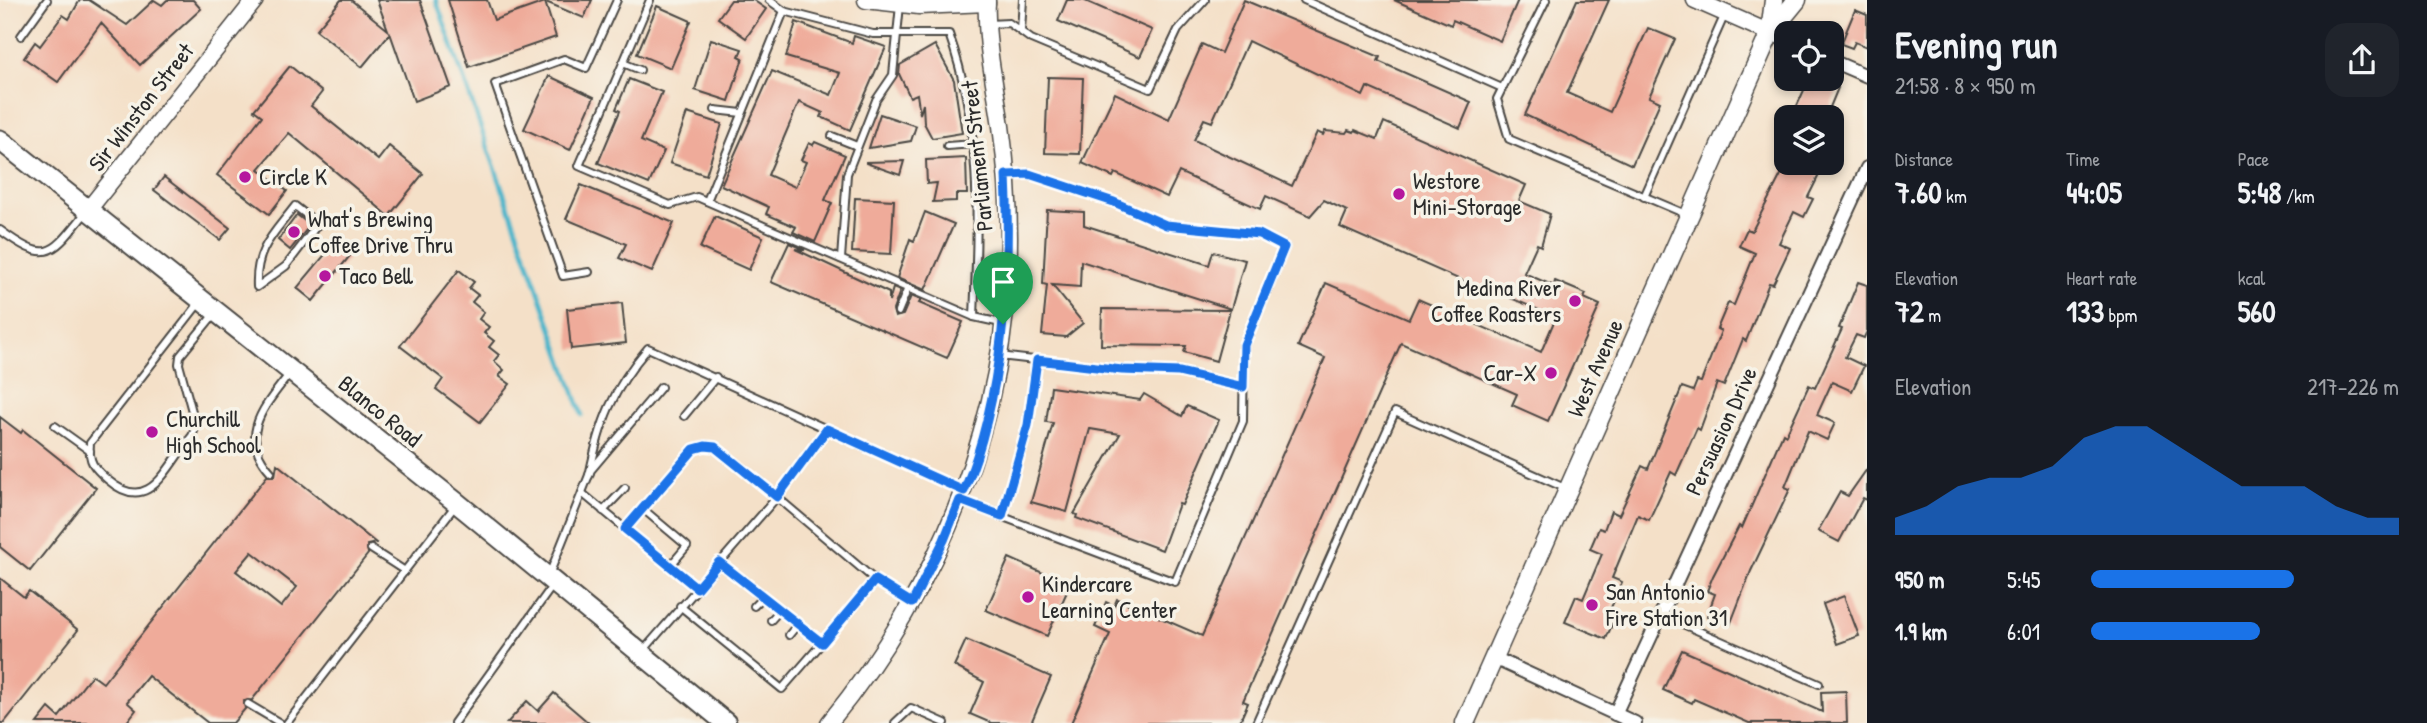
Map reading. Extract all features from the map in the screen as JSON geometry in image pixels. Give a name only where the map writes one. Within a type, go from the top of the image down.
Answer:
[{"type":"main road","name":"West Avenue","points":[[1774,0],[1776,21]]},
{"type":"main road","name":"West Avenue","points":[[1786,21],[1797,0]]},
{"type":"main road","name":"West Avenue","points":[[1465,723],[1689,216],[1774,45]]},
{"type":"main road","name":"Blanco Road","points":[[0,140],[457,503],[726,723]]},
{"type":"street","name":"Sir Winston Street","points":[[88,210],[255,0]]},
{"type":"street","points":[[866,0],[900,5],[987,2]]},
{"type":"street","points":[[1695,0],[1774,35]]},
{"type":"street","name":"Parliament Street","points":[[829,723],[869,671],[912,603],[944,540],[962,496],[990,397],[1003,324],[1009,237],[1006,175],[986,24],[987,2]]},
{"type":"street","points":[[1844,66],[1867,76]]},
{"type":"street","name":"Persuasion Drive","points":[[1615,714],[1867,168]]},
{"type":"street","points":[[1494,658],[1635,723]]},
{"type":"lane","points":[[21,36],[47,0]]},
{"type":"lane","points":[[589,272],[563,276],[495,84],[564,59],[586,68],[617,0]]},
{"type":"lane","points":[[650,0],[579,166],[670,205],[697,197],[974,317],[1003,324]]},
{"type":"lane","points":[[769,0],[785,11],[873,34],[949,34],[963,72],[979,197],[974,317]]},
{"type":"lane","points":[[1021,30],[1023,0]]},
{"type":"lane","points":[[986,24],[1009,23],[1031,39],[1150,89],[1178,30],[1205,0]]},
{"type":"lane","points":[[1304,0],[1502,88]]},
{"type":"lane","points":[[1546,0],[1497,99],[1509,139],[1689,216]]},
{"type":"lane","points":[[841,260],[847,174],[876,100],[893,75],[900,5]]},
{"type":"lane","points":[[707,201],[785,11]]},
{"type":"lane","points":[[1644,197],[1725,14]]},
{"type":"lane","points":[[623,63],[640,70]]},
{"type":"lane","points":[[715,110],[742,113]]},
{"type":"lane","points":[[832,136],[858,146]]},
{"type":"lane","points":[[947,146],[974,144]]},
{"type":"lane","points":[[454,723],[552,580],[589,476],[598,432],[622,378],[648,348],[827,429],[981,508],[1175,582],[1243,421],[1244,345],[1284,247],[1259,234],[1166,225],[1114,202],[1029,174],[1006,175]]},
{"type":"lane","points":[[295,206],[318,224],[286,266],[257,287],[256,266],[260,251],[295,206]]},
{"type":"lane","points":[[0,230],[26,249],[46,251],[54,249],[88,210]]},
{"type":"lane","points":[[898,312],[908,288]]},
{"type":"lane","points":[[209,306],[180,356],[179,364],[196,426],[192,436],[148,491],[134,495],[122,492],[93,468],[90,443],[209,306]]},
{"type":"lane","points":[[998,356],[1122,370],[1179,372],[1243,387]]},
{"type":"lane","points":[[1002,516],[1028,425],[1037,360]]},
{"type":"lane","points":[[271,472],[257,450],[255,425],[291,371]]},
{"type":"lane","points":[[684,416],[716,377]]},
{"type":"lane","points":[[589,476],[661,387]]},
{"type":"lane","points":[[1256,723],[1395,412],[1569,490]]},
{"type":"lane","points":[[55,426],[90,451]]},
{"type":"lane","points":[[642,653],[777,497],[827,429]]},
{"type":"lane","points":[[625,529],[694,449],[715,447],[875,580],[912,603]]},
{"type":"lane","points":[[604,511],[625,488]]},
{"type":"lane","points":[[582,493],[697,588]]},
{"type":"lane","points":[[287,723],[457,503]]},
{"type":"lane","points":[[643,509],[687,546],[670,566]]},
{"type":"lane","points":[[371,549],[405,571]]},
{"type":"lane","points":[[719,562],[822,643]]},
{"type":"lane","points":[[680,606],[726,639],[782,689],[875,580]]},
{"type":"lane","points":[[754,606],[763,597]]},
{"type":"lane","points":[[771,620],[779,610]]},
{"type":"lane","points":[[1660,614],[1819,684]]},
{"type":"lane","points":[[789,635],[798,624]]},
{"type":"lane","points":[[248,704],[280,723]]},
{"type":"lane","points":[[895,723],[911,708],[945,723]]},
{"type":"building","points":[[80,0],[89,0],[127,25],[154,0],[162,5],[167,0],[193,0],[201,9],[140,65],[101,23],[58,82],[24,58],[35,42],[40,46],[63,15],[69,19]]},
{"type":"building","points":[[341,0],[351,0],[388,30],[377,0],[420,0],[451,87],[414,101],[390,33],[362,67],[316,30]]},
{"type":"building","points":[[448,0],[487,0],[494,20],[545,2],[556,37],[469,67]]},
{"type":"building","points":[[541,0],[592,0],[584,18]]},
{"type":"building","points":[[731,0],[753,0],[766,9],[746,38],[718,18]]},
{"type":"building","points":[[1067,0],[1083,0],[1152,30],[1140,57],[1058,21]]},
{"type":"building","points":[[1244,0],[1380,57],[1378,61],[1471,102],[1460,128],[1367,87],[1363,96],[1248,41],[1212,122],[1204,119],[1194,140],[1292,186],[1317,132],[1323,135],[1325,131],[1346,133],[1348,130],[1355,130],[1377,139],[1384,122],[1526,185],[1519,201],[1550,214],[1541,246],[1537,244],[1524,273],[1554,286],[1555,281],[1586,294],[1584,298],[1600,305],[1548,421],[1512,405],[1517,394],[1401,343],[1243,701],[1248,703],[1239,723],[1071,723],[1110,634],[1095,627],[1106,602],[1114,606],[1117,599],[1202,636],[1325,358],[1298,346],[1326,283],[1409,319],[1418,299],[1541,352],[1556,317],[1482,286],[1481,289],[1340,227],[1347,211],[1324,200],[1310,216],[1266,196],[1260,209],[1179,172],[1167,197],[1115,173],[1113,177],[1082,163],[1115,93],[1169,119],[1202,44],[1221,53]]},
{"type":"building","points":[[1394,0],[1518,0],[1500,41],[1453,20],[1451,25]]},
{"type":"building","points":[[1577,0],[1609,0],[1567,93],[1610,112],[1648,28],[1675,39],[1649,97],[1660,102],[1632,165],[1525,115]]},
{"type":"building","points":[[657,6],[691,21],[671,68],[637,54]]},
{"type":"building","points":[[1855,10],[1867,15],[1867,47],[1855,42],[1852,48],[1844,45],[1844,37]]},
{"type":"building","points":[[796,22],[852,43],[854,36],[886,47],[850,130],[821,117],[823,113],[799,102],[768,175],[795,187],[806,162],[801,160],[809,143],[813,145],[815,142],[845,155],[825,200],[832,203],[815,242],[793,232],[796,227],[766,214],[769,207],[721,185],[772,71],[831,95],[840,73],[786,57]]},
{"type":"building","points":[[711,39],[742,49],[739,56],[743,58],[729,101],[695,90]]},
{"type":"building","points":[[935,45],[954,80],[962,133],[932,138],[924,123],[923,104],[920,114],[917,94],[910,97],[899,74],[900,65]]},
{"type":"building","points":[[290,66],[322,92],[311,106],[378,160],[389,146],[423,174],[389,216],[289,133],[259,169],[287,191],[269,214],[217,175],[262,116],[254,110]]},
{"type":"building","points":[[549,76],[594,97],[570,150],[524,129]]},
{"type":"building","points":[[1048,77],[1083,78],[1080,154],[1045,153]]},
{"type":"building","points":[[629,79],[662,92],[641,141],[664,151],[649,184],[598,163],[620,111],[616,109]]},
{"type":"building","points":[[1804,91],[1837,91],[1831,105],[1797,105]]},
{"type":"building","points":[[687,113],[722,124],[706,175],[670,163]]},
{"type":"building","points":[[880,114],[916,126],[911,141],[869,148]]},
{"type":"building","points":[[966,158],[967,194],[956,194],[956,201],[933,202],[937,183],[927,184],[926,160]]},
{"type":"building","points":[[904,161],[900,175],[866,163],[866,162]]},
{"type":"building","points":[[1781,175],[1819,175],[1808,197],[1813,199],[1804,217],[1794,212],[1779,243],[1790,248],[1773,284],[1769,283],[1746,341],[1743,339],[1724,386],[1717,383],[1700,430],[1697,428],[1676,475],[1671,472],[1649,520],[1638,515],[1612,578],[1622,582],[1610,610],[1617,613],[1606,639],[1565,622],[1576,596],[1583,599],[1602,554],[1590,549],[1599,528],[1604,530],[1611,511],[1619,515],[1642,466],[1648,469],[1682,387],[1693,391],[1697,381],[1701,382],[1721,331],[1717,329],[1728,303],[1734,305],[1755,253],[1739,246],[1747,229],[1752,231]]},
{"type":"building","points":[[164,177],[230,228],[220,240],[154,190]]},
{"type":"building","points":[[581,185],[674,223],[652,272],[619,258],[626,244],[566,219]]},
{"type":"building","points":[[855,198],[894,200],[891,254],[852,252]]},
{"type":"building","points":[[1047,210],[1084,212],[1084,225],[1209,265],[1213,252],[1245,260],[1231,309],[1081,261],[1080,287],[1052,285],[1083,323],[1066,337],[1042,335],[1047,285],[1043,284]]},
{"type":"building","points":[[925,212],[954,224],[925,290],[897,278],[910,239],[914,241]]},
{"type":"building","name":"What's Brewing Coffee Drive Thru","points":[[297,215],[310,225],[290,250],[278,240]]},
{"type":"building","points":[[715,216],[763,237],[749,270],[700,248]]},
{"type":"building","points":[[789,243],[805,250],[795,249],[889,293],[889,302],[893,288],[900,291],[893,310],[895,317],[903,315],[911,296],[921,300],[919,303],[963,322],[947,358],[771,282]]},
{"type":"building","points":[[344,244],[353,252],[313,301],[297,288],[333,245],[339,251]]},
{"type":"building","points":[[459,270],[474,282],[469,288],[478,295],[472,302],[484,312],[479,319],[489,327],[484,333],[494,341],[489,347],[499,355],[494,361],[504,370],[499,376],[510,384],[480,422],[436,389],[443,379],[400,346]]},
{"type":"building","points":[[1858,282],[1867,285],[1867,331],[1864,338],[1856,335],[1845,357],[1864,366],[1852,391],[1832,382],[1817,415],[1835,423],[1827,440],[1808,431],[1785,487],[1790,489],[1751,571],[1730,625],[1707,616],[1715,594],[1707,591],[1713,576],[1739,526],[1742,528],[1783,433],[1786,435],[1809,385],[1815,388],[1842,329],[1839,328]]},
{"type":"building","points":[[622,303],[626,343],[571,349],[567,309]]},
{"type":"building","points":[[1102,309],[1230,310],[1216,361],[1184,352],[1186,346],[1101,345]]},
{"type":"building","points":[[1051,387],[1140,400],[1144,394],[1182,416],[1187,406],[1219,420],[1182,505],[1179,504],[1162,550],[1076,518],[1077,515],[1074,514],[1120,434],[1090,429],[1067,512],[1031,502],[1053,423],[1046,422]]},
{"type":"building","points":[[0,417],[21,433],[23,430],[96,488],[30,571],[0,547]]},
{"type":"building","points":[[277,464],[376,543],[367,545],[368,554],[252,700],[244,701],[245,709],[233,723],[208,723],[148,676],[127,702],[136,710],[126,723],[37,723],[49,708],[59,717],[92,675],[103,683],[267,476],[275,476]],"holes":[[[252,552],[297,587],[281,607],[236,571]]]},
{"type":"building","points":[[1867,469],[1867,500],[1863,498],[1839,542],[1818,531],[1840,492],[1848,496]]},
{"type":"building","name":"Kindercare Learning Center","points":[[1009,558],[1070,585],[1047,636],[986,610]]},
{"type":"building","points":[[0,578],[24,597],[29,591],[78,630],[4,723],[0,723]]},
{"type":"building","points":[[1844,596],[1859,636],[1837,644],[1823,604]]},
{"type":"building","points":[[966,640],[1051,677],[1031,723],[991,723],[970,714],[984,682],[954,666]]},
{"type":"building","points":[[1682,650],[1822,712],[1821,692],[1846,691],[1847,723],[1749,723],[1694,699],[1692,703],[1663,690]]},
{"type":"building","points":[[554,693],[589,723],[507,723],[527,701],[538,711]]},
{"type":"waterway","points":[[436,0],[582,415]]},
{"type":"place","name":"Circle K","points":[[245,177]]},
{"type":"place","name":"Westore Mini-Storage","points":[[1399,194]]},
{"type":"place","name":"What's Brewing Coffee Drive Thru","points":[[294,232]]},
{"type":"place","name":"Taco Bell","points":[[325,276]]},
{"type":"place","name":"Medina River Coffee Roasters","points":[[1575,301]]},
{"type":"place","name":"Car-X","points":[[1551,373]]},
{"type":"place","name":"Churchill High School","points":[[152,432]]},
{"type":"place","name":"Kindercare Learning Center","points":[[1028,597]]},
{"type":"place","name":"San Antonio Fire Station 31","points":[[1592,605]]},
{"type":"route","points":[[1029,174],[1114,202],[1166,225],[1184,229],[1259,234],[1284,247],[1244,345],[1243,387],[1179,372],[1122,370],[1037,360],[1028,425],[1002,516],[960,500],[944,540],[912,603],[875,580],[822,643],[719,562],[697,588],[625,529],[694,449],[715,447],[777,497],[827,429],[964,491],[990,397],[1003,324],[1009,237],[1006,175],[1029,174]]}]
